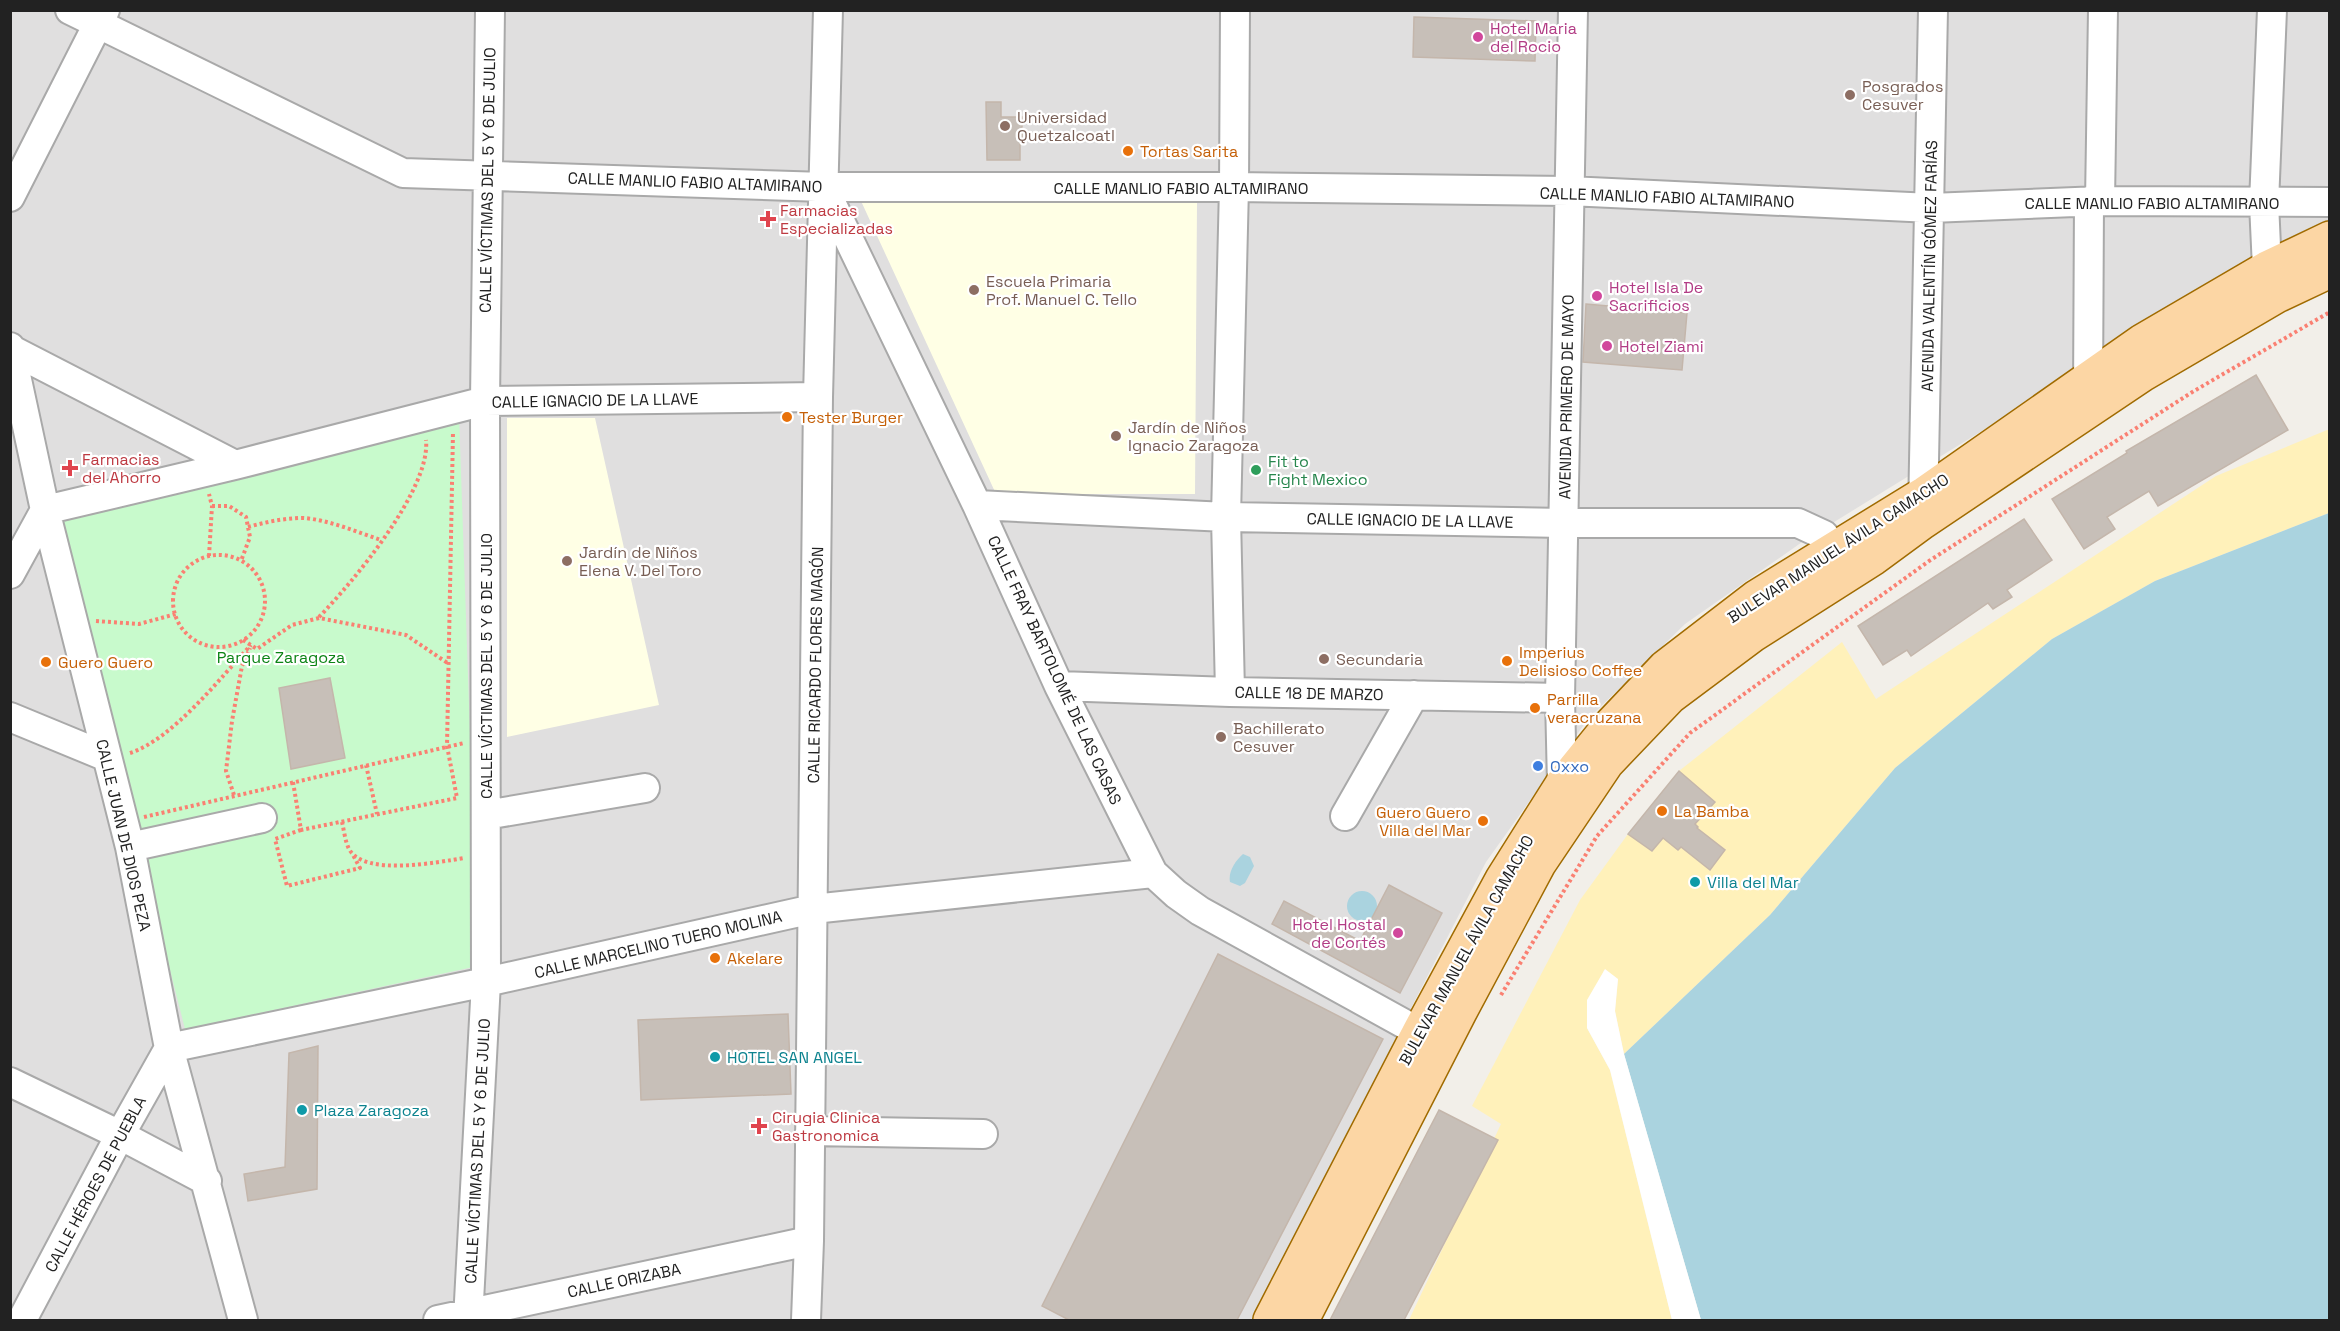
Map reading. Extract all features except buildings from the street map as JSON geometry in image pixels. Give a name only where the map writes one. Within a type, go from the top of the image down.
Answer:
[{"type":"main road","name":"BULEVAR MANUEL ÁVILA CAMACHO","points":[[1302,1320],[1460,1012],[1539,864],[1607,763],[1670,697],[1753,635],[1874,558],[1924,507],[2088,379],[2142,341],[2267,268],[2330,238]]},
{"type":"main road","name":"BULEVAR MANUEL ÁVILA CAMACHO","points":[[1270,1320],[1419,1032],[1502,879],[1562,784],[1609,726],[1665,667],[1756,597],[1835,548],[1924,507],[2089,413],[2142,375],[2277,296],[2330,271]]},
{"type":"street","name":"CALLE MANLIO FABIO ALTAMIRANO","points":[[70,10],[101,18],[403,173],[824,187],[1234,187],[1569,191],[1931,208],[2094,201],[2330,202]]},
{"type":"street","name":"CALLE VÍCTIMAS DEL 5 Y 6 DE JULIO","points":[[468,1317],[486,982],[485,400],[486,175],[490,10]]},
{"type":"street","name":"CALLE RICARDO FLORES MAGÓN","points":[[806,1320],[809,1241],[818,397],[828,10]]},
{"type":"street","points":[[1230,692],[1226,517],[1234,187],[1235,10]]},
{"type":"street","name":"AVENIDA PRIMERO DE MAYO","points":[[1562,784],[1560,698],[1573,10]]},
{"type":"street","name":"AVENIDA VALENTÍN GÓMEZ FARÍAS","points":[[1924,507],[1933,10]]},
{"type":"street","points":[[2089,413],[2088,379],[2094,201],[2103,10]]},
{"type":"street","points":[[2267,268],[2264,203],[2272,10]]},
{"type":"street","points":[[10,197],[101,18]]},
{"type":"street","name":"CALLE FRAY BARTOLOMÉ DE LAS CASAS","points":[[824,187],[977,505],[1059,686],[1153,873],[1176,894],[1200,911],[1419,1032]]},
{"type":"street","points":[[11,349],[235,465]]},
{"type":"street","name":"CALLE JUAN DE DIOS PEZA","points":[[11,349],[45,510],[130,847],[169,1048],[243,1320]]},
{"type":"street","name":"CALLE IGNACIO DE LA LLAVE","points":[[45,510],[235,465],[485,400],[818,397]]},
{"type":"street","name":"CALLE IGNACIO DE LA LLAVE","points":[[977,505],[1226,517],[1564,523],[1797,523],[1824,535],[1835,548]]},
{"type":"street","points":[[10,574],[45,510]]},
{"type":"street","name":"CALLE 18 DE MARZO","points":[[1059,686],[1230,692],[1560,698]]},
{"type":"street","points":[[1345,816],[1414,694]]},
{"type":"street","points":[[10,717],[107,757]]},
{"type":"street","points":[[486,815],[645,788]]},
{"type":"street","points":[[130,847],[262,818]]},
{"type":"street","name":"CALLE MARCELINO TUERO MOLINA","points":[[169,1048],[486,982],[813,909],[1153,873]]},
{"type":"street","name":"CALLE HÉROES DE PUEBLA","points":[[22,1320],[169,1048]]},
{"type":"street","points":[[10,1082],[120,1135],[207,1181]]},
{"type":"street","points":[[810,1131],[983,1134]]},
{"type":"street","name":"CALLE ORIZABA","points":[[438,1320],[468,1317],[809,1241]]},
{"type":"path","points":[[1501,995],[1597,836],[1690,734],[1929,561],[2194,391],[2330,312]]},
{"type":"path","points":[[342,822],[349,850],[360,868],[287,886],[274,839],[302,830],[458,798],[447,746],[454,421]]},
{"type":"path","points":[[319,618],[345,590],[381,540],[420,477],[427,451],[425,429]]},
{"type":"path","points":[[208,489],[212,506],[209,556]]},
{"type":"path","points":[[212,506],[228,507],[246,517],[250,537],[241,561]]},
{"type":"path","points":[[248,527],[278,519],[306,518],[381,540]]},
{"type":"path","points":[[209,556],[233,557],[241,561],[257,574],[263,588],[265,603],[262,617],[255,630],[243,640],[222,646],[200,643],[187,633],[178,621],[173,606],[174,591],[180,577],[190,565],[209,556]]},
{"type":"path","points":[[89,621],[140,624],[176,615]]},
{"type":"path","points":[[243,640],[257,649],[292,625],[319,618],[406,635],[449,664]]},
{"type":"path","points":[[107,757],[141,750],[168,731],[251,645]]},
{"type":"path","points":[[235,796],[226,771],[242,666],[251,645]]},
{"type":"path","points":[[141,818],[447,746]]},
{"type":"path","points":[[366,765],[377,814]]},
{"type":"path","points":[[293,782],[302,830]]},
{"type":"path","points":[[351,852],[361,860],[403,865],[425,864],[486,854]]},
{"type":"shaded area","points":[[10,11],[2329,11],[2329,231],[2082,369],[1805,540],[1685,624],[1588,719],[1486,862],[1251,1320],[11,1320]]},
{"type":"shaded area","points":[[1046,198],[1197,202],[1195,494],[996,494],[861,201]]},
{"type":"shaded area","name":"Jardín de Niños Elena V. Del Toro","points":[[507,418],[595,418],[659,705],[507,737]]},
{"type":"sand","name":"Villa del Mar","points":[[2329,430],[2329,513],[2155,581],[2052,639],[1895,768],[1770,915],[1624,1054],[1615,1011],[1618,979],[1604,970],[1587,1028],[1610,1070],[1672,1320],[1409,1320],[1501,1124],[1472,1106],[1580,900],[1628,834],[1679,771],[1842,642],[1876,699],[2216,476]]},
{"type":"green space","name":"Parque Zaragoza","points":[[459,415],[478,966],[185,1029],[52,522]]},
{"type":"water","points":[[2329,513],[2329,1320],[1701,1320],[1624,1054],[1770,915],[1895,768],[2052,639],[2155,581]]},
{"type":"water","points":[[1243,854],[1250,857],[1254,866],[1245,883],[1240,886],[1230,882],[1230,874]]},
{"type":"water","points":[[1362,891],[1368,892],[1376,900],[1376,912],[1368,920],[1362,921],[1356,920],[1348,912],[1347,906],[1348,900],[1356,892]]},
{"type":"pier","points":[[1605,969],[1618,979],[1615,1011],[1624,1054],[1701,1320],[1672,1320],[1610,1070],[1587,1028],[1587,1000]]},
{"type":"place","name":"Hotel Maria del Rocio","points":[[1478,37]]},
{"type":"place","name":"Posgrados Cesuver","points":[[1850,95]]},
{"type":"place","name":"Universidad Quetzalcoatl","points":[[1005,126]]},
{"type":"place","name":"Tortas Sarita","points":[[1128,151]]},
{"type":"place","name":"Farmacias Especializadas","points":[[768,219]]},
{"type":"place","name":"Escuela Primaria Prof. Manuel C. Tello","points":[[974,290]]},
{"type":"place","name":"Hotel Isla De Sacrificios","points":[[1597,296]]},
{"type":"place","name":"Hotel Ziami","points":[[1607,346]]},
{"type":"place","name":"Tester Burger","points":[[787,417]]},
{"type":"place","name":"Jardín de Niños Ignacio Zaragoza","points":[[1116,436]]},
{"type":"place","name":"Farmacias del Ahorro","points":[[70,468]]},
{"type":"place","name":"Fit to Fight Mexico","points":[[1256,470]]},
{"type":"place","name":"Jardín de Niños Elena V. Del Toro","points":[[567,561]]},
{"type":"place","name":"Secundaria","points":[[1324,659]]},
{"type":"place","name":"Imperius Delisioso Coffee","points":[[1507,661]]},
{"type":"place","name":"Guero Guero","points":[[46,662]]},
{"type":"place","name":"Parrilla veracruzana","points":[[1535,708]]},
{"type":"place","name":"Bachillerato Cesuver","points":[[1221,737]]},
{"type":"place","name":"Oxxo","points":[[1538,766]]},
{"type":"place","name":"La Bamba","points":[[1662,811]]},
{"type":"place","name":"Guero Guero Villa del Mar","points":[[1483,821]]},
{"type":"place","name":"Villa del Mar","points":[[1695,882]]},
{"type":"place","name":"Hotel Hostal de Cortés","points":[[1398,933]]},
{"type":"place","name":"Akelare","points":[[715,958]]},
{"type":"place","name":"HOTEL SAN ANGEL","points":[[715,1057]]},
{"type":"place","name":"Plaza Zaragoza","points":[[302,1110]]},
{"type":"place","name":"Cirugia Clinica Gastronomica","points":[[759,1126]]}]
